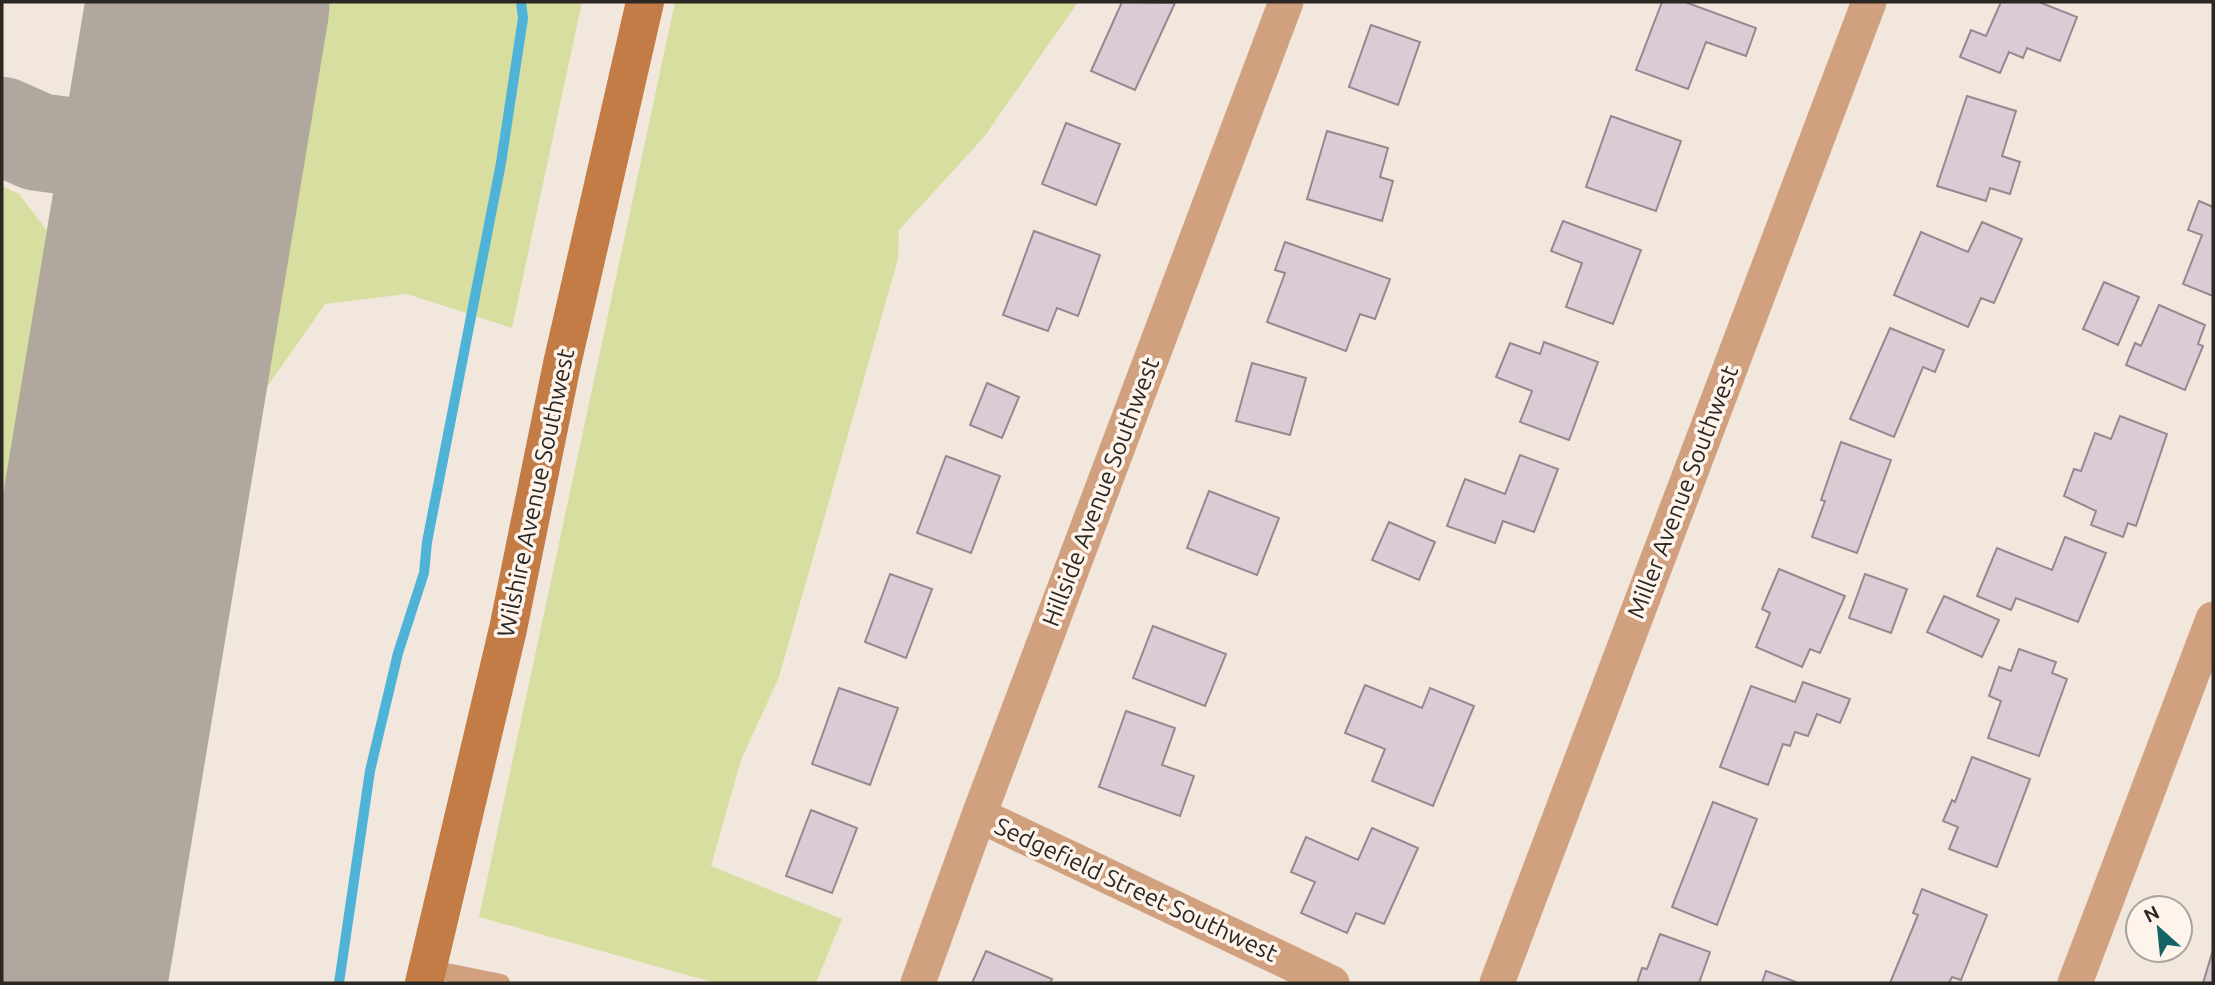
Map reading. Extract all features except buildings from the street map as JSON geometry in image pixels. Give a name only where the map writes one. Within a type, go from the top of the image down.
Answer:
[{"type":"street","name":"Wilshire Avenue Southwest","points":[[426,976],[508,629],[562,363],[645,2]]},
{"type":"street","name":"Hillside Avenue Southwest","points":[[918,983],[1286,2]]},
{"type":"street","name":"Miller Avenue Southwest","points":[[1497,983],[1869,2]]},
{"type":"street","points":[[2075,983],[2213,619]]},
{"type":"street","name":"Sedgefield Street Southwest","points":[[979,815],[1332,983]]},
{"type":"lane","points":[[426,976],[498,983]]},
{"type":"green space","points":[[289,2],[582,2],[512,328],[407,294],[325,304],[233,436],[198,534],[213,365],[255,208]]},
{"type":"green space","points":[[675,2],[1078,2],[984,137],[899,230],[898,259],[779,677],[741,760],[711,866],[842,919],[816,983],[716,983],[479,917]]},
{"type":"green space","points":[[2,186],[19,194],[74,266],[2,729]]},
{"type":"waterway","points":[[339,983],[370,771],[398,653],[424,573],[427,542],[501,163],[523,18],[521,2]]},
{"type":"taxiway","points":[[2,126],[38,142],[182,161]]},
{"type":"runway","points":[[45,983],[208,2]]}]
